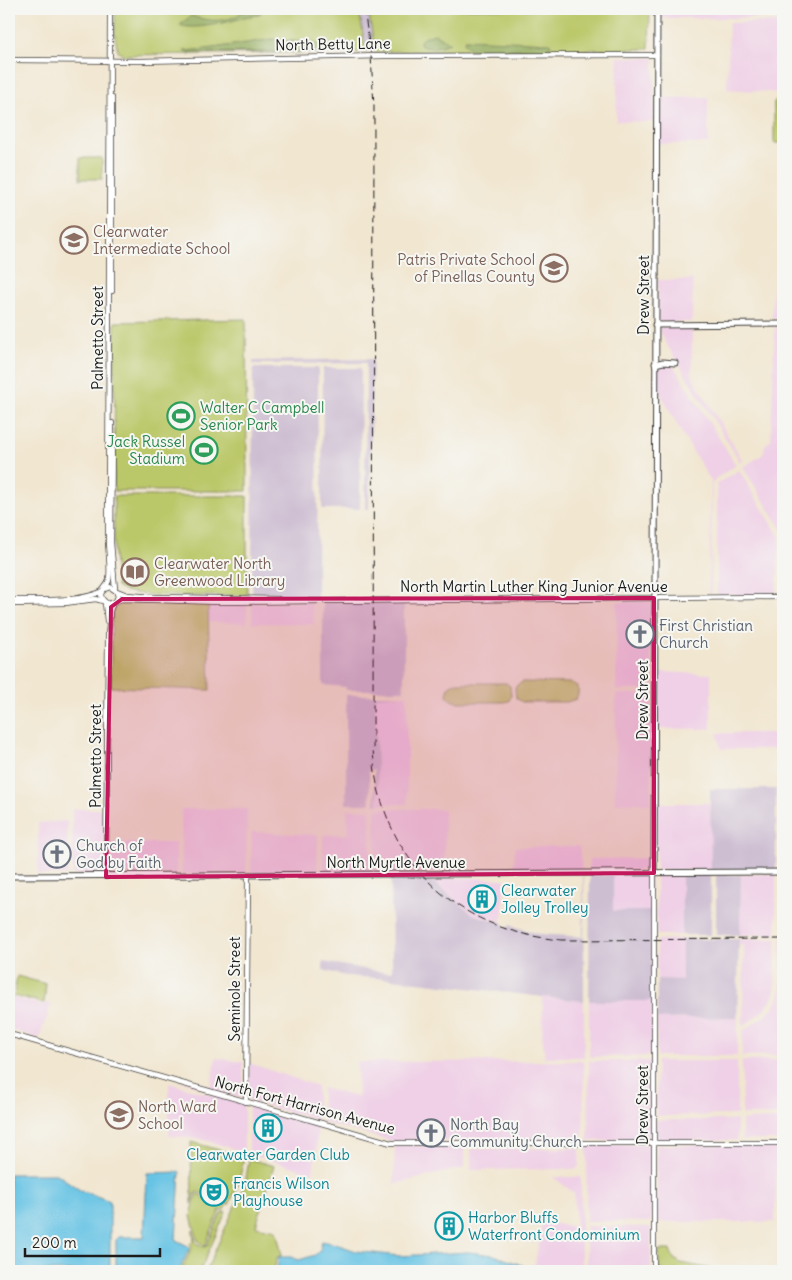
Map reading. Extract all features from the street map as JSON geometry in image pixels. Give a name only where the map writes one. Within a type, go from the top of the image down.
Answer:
[{"type":"main road","name":"Drew Street","points":[[654,873],[657,9]]},
{"type":"main road","points":[[655,324],[783,324]]},
{"type":"main road","points":[[655,364],[663,362],[675,363]]},
{"type":"main road","name":"North Myrtle Avenue","points":[[9,876],[106,877],[783,872]]},
{"type":"street","name":"Palmetto Street","points":[[110,9],[112,102],[111,543],[116,590]]},
{"type":"street","name":"North Betty Lane","points":[[9,60],[111,61],[394,56],[657,55]]},
{"type":"street","name":"Palmetto Street","points":[[104,590],[108,583],[109,573],[109,117],[111,87]]},
{"type":"street","points":[[9,600],[72,598],[95,594],[110,587],[116,590],[118,596],[114,602],[104,602],[96,599],[59,603],[9,604]]},
{"type":"street","points":[[104,590],[101,596],[104,602]]},
{"type":"street","name":"North Martin Luther King Junior Avenue","points":[[116,590],[127,595],[155,597],[271,597],[285,600]]},
{"type":"street","name":"North Martin Luther King Junior Avenue","points":[[114,602],[122,600],[180,602],[783,597]]},
{"type":"street","name":"Palmetto Street","points":[[104,602],[108,635]]},
{"type":"street","name":"Palmetto Street","points":[[106,877],[108,635],[110,609],[114,602]]},
{"type":"street","name":"Drew Street","points":[[654,873],[654,1271]]},
{"type":"street","name":"Seminole Street","points":[[246,1102],[248,876]]},
{"type":"street","name":"North Fort Harrison Avenue","points":[[9,1034],[391,1143],[783,1142]]},
{"type":"highlighted area","points":[[654,598],[654,873],[106,877],[111,607],[122,599]]},
{"type":"shaded area","points":[[359,9],[368,9],[375,52],[366,52]]},
{"type":"shaded area","points":[[660,9],[783,9],[783,18],[660,18]]},
{"type":"shaded area","points":[[783,22],[783,93],[727,89],[729,23]]},
{"type":"shaded area","points":[[618,57],[654,58],[654,122],[616,121]]},
{"type":"shaded area","points":[[708,97],[708,144],[659,144],[659,98]]},
{"type":"shaded area","points":[[658,280],[693,280],[692,322],[658,322]]},
{"type":"shaded area","points":[[783,280],[783,318],[772,318],[773,281]]},
{"type":"shaded area","points":[[692,326],[692,376],[743,461],[741,463],[665,342],[658,327]]},
{"type":"shaded area","points":[[775,326],[783,326],[783,532],[743,467],[762,455],[765,445],[771,440]]},
{"type":"shaded area","points":[[373,359],[369,509],[365,509],[366,363],[253,364],[253,361]]},
{"type":"shaded area","points":[[673,365],[736,465],[715,479],[712,484],[711,595],[709,595],[711,481],[657,387],[657,366]]},
{"type":"shaded area","points":[[253,368],[318,368],[317,597],[252,595]]},
{"type":"shaded area","points":[[323,368],[361,368],[360,509],[322,509]]},
{"type":"shaded area","points":[[739,470],[780,537],[776,595],[717,595],[717,485]]},
{"type":"shaded area","points":[[781,599],[783,599],[783,728],[781,697]]},
{"type":"shaded area","points":[[311,602],[314,624],[252,623],[252,603]]},
{"type":"shaded area","points":[[323,602],[404,602],[404,690],[346,690],[346,687],[323,685]]},
{"type":"shaded area","points":[[617,602],[651,602],[651,690],[616,690]]},
{"type":"shaded area","points":[[247,603],[247,623],[208,622],[208,604]]},
{"type":"shaded area","points":[[657,672],[711,674],[711,729],[657,729]]},
{"type":"shaded area","points":[[616,694],[651,694],[651,803],[615,803]]},
{"type":"shaded area","points":[[346,695],[404,695],[375,697],[378,804],[375,804],[374,770],[369,770],[370,804],[346,804]]},
{"type":"shaded area","points":[[407,695],[407,804],[378,804],[375,696]]},
{"type":"shaded area","points":[[717,733],[776,733],[776,749],[721,749]]},
{"type":"shaded area","points":[[710,789],[776,789],[776,870],[711,870]]},
{"type":"shaded area","points":[[656,803],[711,803],[711,870],[656,870]]},
{"type":"shaded area","points":[[67,809],[68,875],[38,875],[38,823],[67,821]]},
{"type":"shaded area","points":[[72,809],[104,809],[104,874],[73,875]]},
{"type":"shaded area","points":[[181,809],[247,809],[246,873],[182,874]]},
{"type":"shaded area","points":[[347,809],[370,810],[371,872],[323,873],[323,835],[349,834]]},
{"type":"shaded area","points":[[444,809],[445,872],[376,872],[375,810]]},
{"type":"shaded area","points":[[252,832],[318,835],[317,873],[251,873]]},
{"type":"shaded area","points":[[109,843],[176,843],[176,874],[109,874]]},
{"type":"shaded area","points":[[579,846],[582,871],[514,871],[515,847]]},
{"type":"shaded area","points":[[651,858],[651,870],[589,871],[589,859]]},
{"type":"shaded area","points":[[776,874],[776,934],[740,935],[741,875]]},
{"type":"shaded area","points":[[583,875],[584,1001],[392,979],[346,976],[323,970],[323,962],[392,972],[391,877],[427,877],[474,915],[504,923],[504,927],[509,927],[510,925],[539,934],[583,937]]},
{"type":"shaded area","points":[[590,875],[613,875],[613,911],[651,911],[652,1001],[589,1001]]},
{"type":"shaded area","points":[[613,875],[651,875],[651,911],[613,911]]},
{"type":"shaded area","points":[[656,875],[682,875],[682,935],[657,935]]},
{"type":"shaded area","points":[[682,875],[711,875],[711,935],[682,935]]},
{"type":"shaded area","points":[[716,875],[741,875],[740,935],[716,935]]},
{"type":"shaded area","points":[[427,877],[505,879],[502,922],[474,915]]},
{"type":"shaded area","points":[[682,939],[682,981],[657,979],[657,940]]},
{"type":"shaded area","points":[[682,939],[739,939],[737,1017],[657,1019],[657,979],[682,980]]},
{"type":"shaded area","points":[[739,939],[776,939],[775,990],[772,1000],[763,1011],[743,1026],[744,946],[739,945]]},
{"type":"shaded area","points":[[781,939],[783,939],[783,1055],[742,1056],[743,1031],[767,1014],[777,1002],[781,990]]},
{"type":"shaded area","points":[[739,965],[737,1056],[657,1056],[657,1019],[737,1017]]},
{"type":"shaded area","points":[[10,995],[13,998],[43,1005],[46,1003],[51,1004],[39,1039],[9,1028]]},
{"type":"shaded area","points":[[543,997],[584,1001],[584,1057],[540,1057],[545,1056],[542,1036]]},
{"type":"shaded area","points":[[589,1001],[652,1001],[652,1056],[589,1057]]},
{"type":"shaded area","points":[[216,1058],[243,1062],[244,1099],[172,1079],[211,1086]]},
{"type":"shaded area","points":[[783,1060],[783,1115],[742,1115],[742,1061]]},
{"type":"shaded area","points":[[584,1061],[583,1141],[391,1141],[322,1122],[322,1088],[358,1097],[357,1062]]},
{"type":"shaded area","points":[[589,1061],[652,1061],[651,1140],[588,1141]]},
{"type":"shaded area","points":[[657,1061],[737,1061],[737,1115],[656,1116]]},
{"type":"shaded area","points":[[249,1063],[317,1086],[317,1120],[249,1101]]},
{"type":"shaded area","points":[[169,1083],[244,1104],[244,1152],[201,1139],[169,1136]]},
{"type":"shaded area","points":[[249,1106],[317,1125],[317,1144],[313,1173],[249,1154]]},
{"type":"shaded area","points":[[783,1119],[783,1140],[742,1140],[742,1120]]},
{"type":"shaded area","points":[[656,1120],[737,1120],[737,1140],[657,1140]]},
{"type":"shaded area","points":[[395,1145],[464,1146],[464,1168],[394,1184]]},
{"type":"shaded area","points":[[587,1145],[651,1145],[651,1222],[586,1221]]},
{"type":"shaded area","points":[[657,1145],[777,1145],[775,1222],[657,1222]]},
{"type":"shaded area","points":[[580,1148],[579,1165],[575,1169],[471,1170],[471,1149]]},
{"type":"shaded area","points":[[553,1177],[581,1177],[581,1269],[586,1269],[586,1226],[651,1227],[651,1271],[534,1270],[542,1222],[576,1227],[574,1193]]},
{"type":"green space","points":[[115,9],[359,9],[366,52],[124,55],[118,52],[115,37]]},
{"type":"green space","points":[[248,9],[259,9],[261,13],[211,25],[186,27],[180,25],[191,16],[207,20],[224,20]]},
{"type":"green space","points":[[368,9],[650,9],[649,49],[375,52]]},
{"type":"green space","points":[[435,34],[450,43],[432,48],[421,46],[420,41],[424,37]]},
{"type":"green space","points":[[273,39],[312,43],[331,49],[330,52],[297,52],[287,49],[282,49],[279,52],[187,53],[184,51],[206,49]]},
{"type":"green space","points":[[465,39],[550,43],[551,47],[545,49],[475,50],[469,49],[464,42]]},
{"type":"green space","points":[[778,98],[783,98],[783,143],[774,143],[774,102]]},
{"type":"green space","points":[[80,158],[102,158],[102,179],[80,179]]},
{"type":"green space","name":"Walter C Campbell Senior Park","points":[[246,319],[247,491],[114,491],[115,322]]},
{"type":"green space","points":[[114,496],[247,496],[247,595],[140,594],[117,587],[114,555]]},
{"type":"green space","points":[[123,602],[208,604],[210,690],[110,687],[112,613],[115,605]]},
{"type":"green space","points":[[523,682],[571,683],[577,687],[578,694],[576,699],[567,702],[522,702],[516,698],[515,688]]},
{"type":"green space","points":[[455,683],[506,683],[510,686],[511,696],[509,701],[505,702],[456,702],[447,695],[449,686]]},
{"type":"green space","points":[[17,976],[46,984],[44,1003],[14,996]]},
{"type":"green space","points":[[191,1142],[244,1157],[239,1182],[229,1205],[220,1195],[212,1193],[209,1196],[197,1192],[194,1194],[192,1204]]},
{"type":"green space","points":[[249,1159],[274,1166],[256,1226],[276,1230],[282,1255],[277,1257],[274,1271],[206,1271],[245,1184]]},
{"type":"green space","points":[[196,1194],[204,1198],[210,1198],[211,1195],[220,1197],[223,1203],[227,1204],[224,1211],[220,1210],[205,1246],[198,1241],[191,1216]]},
{"type":"green space","points":[[226,1212],[200,1271],[181,1271],[192,1247],[190,1244],[194,1240],[193,1230],[196,1243],[204,1247],[207,1246],[221,1213]]},
{"type":"green space","points":[[659,1250],[670,1250],[674,1259],[680,1263],[725,1271],[659,1271]]},
{"type":"water","points":[[180,1172],[176,1240],[190,1247],[179,1271],[116,1271],[116,1240],[119,1237],[144,1237],[147,1173]]},
{"type":"water","points":[[9,1174],[57,1174],[80,1190],[110,1201],[110,1271],[9,1271]]},
{"type":"water","points":[[322,1241],[356,1251],[399,1256],[468,1252],[494,1255],[538,1271],[277,1271],[279,1257],[291,1257],[299,1260],[315,1255],[320,1250]]},
{"type":"railway","points":[[364,9],[371,56],[374,106],[373,752],[377,785],[390,824],[405,852],[424,876],[446,897],[471,914],[499,926],[530,935],[562,940],[783,939]]},
{"type":"place","name":"Clearwater Intermediate School","points":[[74,240]]},
{"type":"place","name":"Patris Private School of Pinellas County","points":[[554,268]]},
{"type":"place","name":"Walter C Campbell Senior Park","points":[[181,416]]},
{"type":"place","name":"Jack Russel Stadium","points":[[204,450]]},
{"type":"place","name":"Clearwater North Greenwood Library","points":[[135,572]]},
{"type":"place","name":"First Christian Church","points":[[640,634]]},
{"type":"place","name":"Church of God by Faith","points":[[57,854]]},
{"type":"place","name":"Clearwater Jolley Trolley","points":[[482,899]]},
{"type":"place","name":"North Ward School","points":[[119,1115]]},
{"type":"place","name":"Clearwater Garden Club","points":[[268,1128]]},
{"type":"place","name":"North Bay Community Church","points":[[431,1133]]},
{"type":"place","name":"Francis Wilson Playhouse","points":[[214,1192]]},
{"type":"place","name":"Harbor Bluffs Waterfront Condominium","points":[[449,1226]]}]
